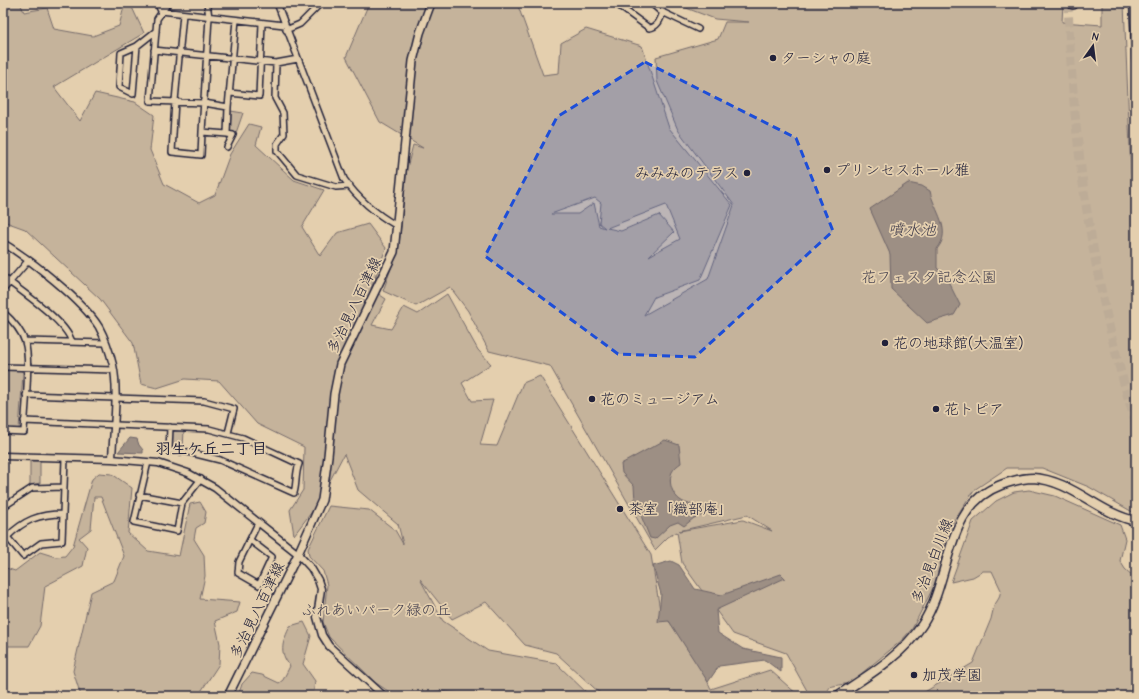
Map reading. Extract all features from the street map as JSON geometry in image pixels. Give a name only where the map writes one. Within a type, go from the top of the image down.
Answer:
[{"type":"main road","name":"多治見八百津線","points":[[228,696],[318,510],[324,490],[334,394],[340,364],[394,252],[413,61],[420,33],[431,3]]},
{"type":"main road","name":"多治見白川線","points":[[836,696],[903,649],[923,624],[935,598],[954,536],[971,506],[983,493],[1015,479],[1042,479],[1073,490],[1118,516],[1136,521]]},
{"type":"street","points":[[157,3],[161,12]]},
{"type":"street","points":[[168,3],[157,19],[150,101],[204,103],[228,107]]},
{"type":"street","points":[[183,14],[172,152],[201,155],[209,17],[207,3]]},
{"type":"street","points":[[277,3],[285,28],[344,179],[380,217],[397,226]]},
{"type":"street","points":[[161,12],[262,23],[285,28],[300,24],[321,3]]},
{"type":"street","points":[[615,3],[649,28],[654,28],[658,24],[663,12]]},
{"type":"street","points":[[651,3],[663,12],[698,28]]},
{"type":"street","points":[[1132,3],[1134,14],[1136,60]]},
{"type":"street","points":[[228,134],[228,107],[236,20]]},
{"type":"street","points":[[230,93],[259,96],[262,23]]},
{"type":"street","points":[[137,46],[133,94],[119,87],[121,53],[137,46],[156,31]]},
{"type":"street","points":[[154,50],[276,64],[298,59]]},
{"type":"street","points":[[276,64],[275,98],[283,113],[284,134],[277,144],[277,151],[297,175],[336,187],[350,186]]},
{"type":"street","points":[[202,132],[233,135],[228,147]]},
{"type":"street","points":[[3,243],[28,261],[84,308],[98,326],[106,343],[114,370],[114,424],[112,459]]},
{"type":"street","points":[[3,290],[28,261]]},
{"type":"street","points":[[3,277],[54,319],[70,336],[72,342]]},
{"type":"street","points":[[3,312],[16,325],[25,341],[26,368],[24,432],[3,431]]},
{"type":"street","points":[[25,341],[106,343]]},
{"type":"street","points":[[3,367],[114,370]]},
{"type":"street","points":[[26,395],[204,401],[234,409],[228,433]]},
{"type":"street","points":[[24,421],[193,427],[228,433],[299,464],[295,474],[296,480],[294,493],[220,460],[188,452],[169,451],[170,427]]},
{"type":"street","points":[[3,456],[112,459],[148,462],[169,466],[201,479],[215,488],[298,554],[312,568],[321,589],[317,617],[325,640],[384,696]]},
{"type":"street","points":[[63,514],[34,517],[5,534],[23,556],[41,543],[62,541],[63,514],[64,487],[65,458]]},
{"type":"street","points":[[148,462],[144,484],[139,495],[134,522],[177,531],[182,503],[201,479]]},
{"type":"street","points":[[3,507],[32,488],[64,487]]},
{"type":"street","points":[[139,495],[182,503]]},
{"type":"street","points":[[250,540],[272,557],[259,585],[238,574],[239,562],[258,523]]},
{"type":"street","points":[[3,693],[9,696]]},
{"type":"highlighted area","points":[[645,62],[796,138],[833,231],[695,357],[618,354],[485,256],[557,117]]},
{"type":"green space","name":"ふれあいパーク緑の丘","points":[[3,3],[20,3],[24,12],[47,8],[54,29],[93,36],[119,26],[125,3],[130,3],[144,33],[54,87],[80,121],[95,93],[135,102],[154,115],[150,150],[164,184],[199,203],[215,195],[230,154],[249,124],[261,127],[256,145],[294,180],[324,190],[302,227],[320,256],[337,233],[368,224],[386,248],[371,289],[386,299],[372,325],[391,329],[404,307],[418,314],[447,294],[478,350],[491,364],[462,383],[472,401],[493,400],[480,445],[497,446],[523,383],[540,376],[651,555],[660,610],[696,656],[711,689],[770,670],[799,696],[603,696],[556,653],[525,645],[486,602],[452,619],[420,579],[443,621],[488,651],[556,663],[590,696],[461,696],[456,693],[440,691],[402,695],[388,691],[376,683],[329,637],[323,622],[327,585],[323,571],[309,556],[308,549],[329,506],[369,510],[395,530],[403,544],[398,524],[358,490],[344,454],[317,505],[294,535],[290,510],[303,490],[304,447],[257,424],[219,381],[185,379],[157,388],[141,384],[133,343],[100,299],[25,229],[3,221]]},
{"type":"green space","name":"花フェスタ記念公園","points":[[369,3],[517,3],[543,75],[559,73],[561,43],[586,29],[642,46],[669,128],[732,205],[700,280],[654,297],[644,315],[708,279],[734,205],[678,130],[657,81],[656,57],[718,39],[725,22],[749,22],[715,19],[681,6],[680,3],[1063,3],[1062,22],[1102,25],[1102,3],[1124,3],[1131,173],[1136,193],[1136,514],[1089,487],[1042,468],[1007,468],[974,490],[954,520],[940,554],[942,561],[935,584],[912,629],[901,641],[850,683],[828,687],[828,691],[820,696],[810,696],[786,653],[733,634],[682,563],[677,532],[668,537],[655,550],[550,366],[489,351],[468,311],[450,287],[416,306],[383,291],[399,246],[407,168],[413,145],[423,148],[380,122],[346,57]],"holes":[[[595,198],[601,203],[599,223],[605,228],[599,226],[594,203],[578,214],[551,214]],[[666,205],[680,239],[649,256],[674,232],[659,215],[621,231],[607,228]],[[747,515],[772,531],[743,520],[679,531]]]},
{"type":"green space","points":[[231,111],[243,113],[236,133],[230,133]]},
{"type":"green space","points":[[3,370],[21,370],[23,373],[19,429],[3,429]]},
{"type":"green space","points":[[184,430],[183,449],[174,449],[171,446],[171,431]]},
{"type":"green space","points":[[30,461],[40,461],[40,483],[30,485]]},
{"type":"green space","points":[[99,473],[112,474],[132,488],[128,533],[148,551],[179,556],[190,504],[200,502],[206,512],[204,523],[196,528],[194,539],[204,555],[205,576],[200,599],[240,602],[237,612],[215,621],[220,644],[219,664],[198,696],[81,696],[73,671],[91,592],[114,581],[124,556],[101,497],[94,497],[91,529],[79,538],[87,547],[83,566],[45,586],[40,626],[29,646],[6,646],[3,630],[3,567],[15,571],[40,552],[56,557],[65,556],[73,546],[92,479]]},
{"type":"green space","points":[[1029,490],[1055,496],[1120,525],[1125,539],[1120,561],[1125,569],[1136,579],[1136,696],[918,696],[973,663],[991,619],[994,606],[999,598],[1001,590],[992,571],[983,571],[973,577],[951,582],[973,521],[996,501],[1014,492]]},
{"type":"green space","points":[[304,622],[311,636],[303,664],[315,681],[313,696],[238,696],[242,684],[252,673],[262,675],[279,683],[283,680],[290,666],[286,661],[283,651],[285,637],[290,626]]},
{"type":"water","name":"噴水池","points":[[908,183],[922,186],[930,191],[943,228],[941,242],[937,249],[937,268],[945,275],[960,305],[954,315],[927,323],[891,289],[890,254],[870,209]]},
{"type":"water","points":[[130,438],[137,439],[143,453],[118,452]]},
{"type":"water","points":[[665,440],[679,445],[681,463],[672,472],[670,483],[674,494],[682,501],[693,504],[703,515],[694,518],[684,526],[678,522],[670,525],[655,539],[650,538],[635,501],[634,486],[622,473],[621,464]]},
{"type":"water","points":[[671,561],[679,565],[695,589],[722,595],[781,574],[785,578],[716,610],[718,633],[743,649],[781,657],[781,672],[765,660],[719,666],[708,682],[669,621],[658,622],[661,594],[653,566]]},
{"type":"tunnel","points":[[1068,3],[1075,110],[1080,163],[1088,216],[1108,321],[1136,424]]},
{"type":"place","name":"ターシャの庭","points":[[773,58]]},
{"type":"place","name":"プリンセスホール雅","points":[[827,170]]},
{"type":"place","name":"みみみのテラス","points":[[747,173]]},
{"type":"place","name":"花の地球館(大温室)","points":[[885,343]]},
{"type":"place","name":"花のミュージアム","points":[[592,399]]},
{"type":"place","name":"花トピア","points":[[936,409]]},
{"type":"place","name":"茶室「織部庵」","points":[[620,509]]},
{"type":"place","name":"加茂学園","points":[[914,675]]},
{"type":"district","name":"羽生ケ丘二丁目","points":[[211,449]]}]
